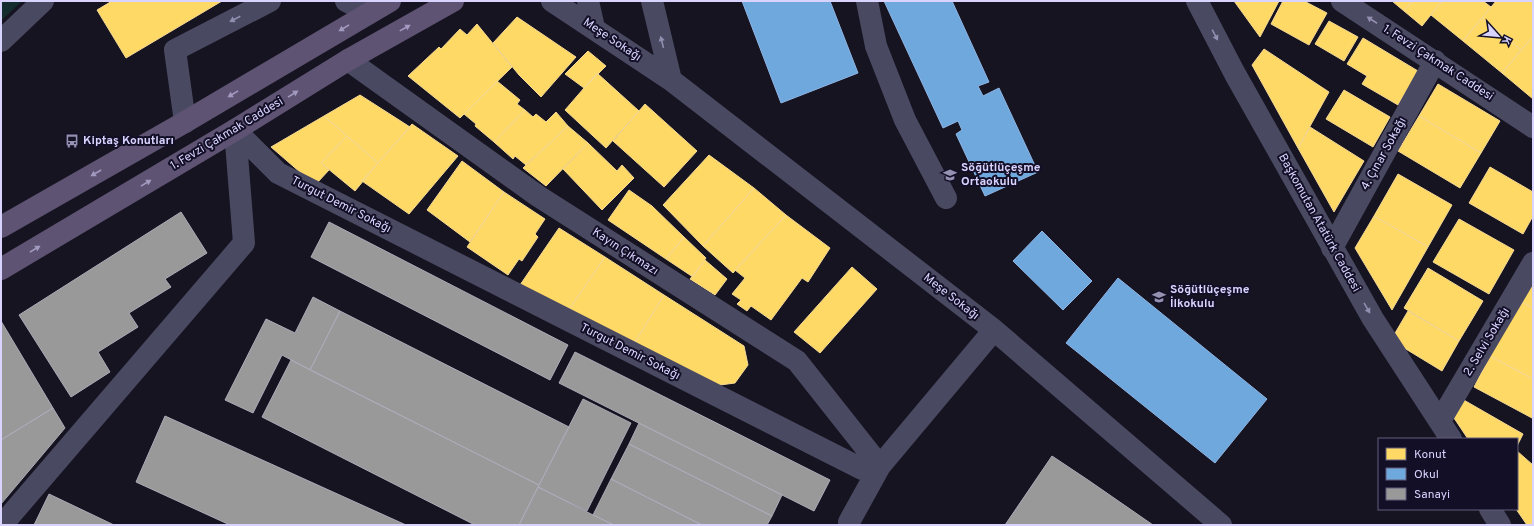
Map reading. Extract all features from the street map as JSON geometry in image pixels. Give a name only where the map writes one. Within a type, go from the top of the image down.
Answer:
[{"type":"main road","points":[[1,227],[185,122],[390,1]]},
{"type":"main road","name":"1. Fevzi Çakmak Caddesi","points":[[1,269],[235,130],[348,60],[453,1]]},
{"type":"street","points":[[1,41],[43,1]]},
{"type":"street","points":[[185,122],[175,50],[270,1]]},
{"type":"street","points":[[346,1],[369,13]]},
{"type":"street","name":"Meşe Sokağı","points":[[552,1],[671,80],[994,330],[1222,525]]},
{"type":"street","points":[[588,1],[594,28]]},
{"type":"street","points":[[652,1],[671,80]]},
{"type":"street","points":[[867,1],[876,46],[905,120],[946,198]]},
{"type":"street","name":"Başkomutan Atatürk Caddesi","points":[[1197,1],[1235,74],[1373,319],[1445,430]]},
{"type":"street","name":"1. Fevzi Çakmak Caddesi","points":[[1342,1],[1533,127]]},
{"type":"street","name":"Kayın Çıkmazı","points":[[348,60],[538,196],[797,362],[880,466]]},
{"type":"street","name":"4. Çınar Sokağı","points":[[1332,248],[1435,61]]},
{"type":"street","points":[[2,525],[244,243],[235,130]]},
{"type":"street","name":"Turgut Demir Sokağı","points":[[235,130],[278,173],[862,469],[880,466]]},
{"type":"street","name":"2. Selvi Sokağı","points":[[1445,430],[1533,263]]},
{"type":"street","points":[[849,522],[880,466],[994,330]]},
{"type":"street","points":[[1491,510],[1500,525]]},
{"type":"green space","points":[[1,1],[22,1],[1,21]]},
{"type":"building: Konut","points":[[112,1],[222,1],[126,58],[97,10]]},
{"type":"building: Konut","points":[[1234,1],[1279,1],[1260,37]]},
{"type":"building: Konut","points":[[1283,1],[1304,1],[1327,13],[1309,45],[1271,24]]},
{"type":"building: Konut","points":[[1392,1],[1413,1],[1404,11]]},
{"type":"building: Konut","points":[[1413,1],[1442,1],[1422,26],[1404,11]]},
{"type":"building: Konut","points":[[1442,1],[1483,1],[1491,7],[1463,41],[1431,15]]},
{"type":"building: Konut","points":[[1496,1],[1533,1],[1533,36],[1521,50],[1482,18]]},
{"type":"building: Konut","points":[[517,17],[576,57],[541,97],[519,75],[493,43]]},
{"type":"building: Konut","points":[[1482,18],[1521,50],[1502,73],[1463,41]]},
{"type":"building: Konut","points":[[1329,21],[1358,37],[1344,61],[1315,44]]},
{"type":"building: Konut","points":[[477,24],[512,67],[460,118],[408,76],[439,47],[441,49],[460,29],[467,35]]},
{"type":"building: Konut","points":[[1533,36],[1533,99],[1502,73]]},
{"type":"building: Konut","points":[[1363,38],[1418,71],[1398,105],[1362,84],[1367,76],[1347,64]]},
{"type":"building: Konut","points":[[1264,49],[1329,92],[1298,148],[1252,65]]},
{"type":"building: Konut","points":[[588,51],[606,66],[584,88],[565,74]]},
{"type":"building: Konut","points":[[597,73],[639,111],[606,148],[565,110]]},
{"type":"building: Konut","points":[[497,81],[520,100],[517,104],[525,110],[494,142],[475,126],[476,124],[464,114]]},
{"type":"building: Konut","points":[[1438,84],[1500,121],[1481,153],[1419,116]]},
{"type":"building: Konut","points":[[1344,90],[1390,117],[1373,147],[1326,119]]},
{"type":"building: Konut","points":[[360,95],[410,127],[378,163],[324,116]]},
{"type":"building: Konut","points":[[645,104],[697,151],[664,187],[613,141]]},
{"type":"building: Konut","points":[[525,110],[533,117],[536,114],[546,122],[556,112],[568,126],[526,165],[515,156],[513,159],[494,142]]},
{"type":"building: Konut","points":[[324,116],[347,136],[321,163],[329,170],[317,183],[301,173],[271,147]]},
{"type":"building: Konut","points":[[1419,116],[1481,153],[1460,188],[1398,151]]},
{"type":"building: Konut","points":[[412,124],[458,156],[409,214],[362,181]]},
{"type":"building: Konut","points":[[568,126],[588,143],[546,186],[523,168]]},
{"type":"building: Konut","points":[[1310,127],[1364,161],[1334,212],[1298,148]]},
{"type":"building: Konut","points":[[347,136],[378,163],[355,191],[321,163]]},
{"type":"building: Konut","points":[[588,143],[617,171],[622,165],[634,178],[602,210],[563,169]]},
{"type":"building: Konut","points":[[709,155],[754,188],[703,246],[663,205]]},
{"type":"building: Konut","points":[[462,161],[504,192],[470,242],[427,210]]},
{"type":"building: Konut","points":[[1490,167],[1533,192],[1533,216],[1523,234],[1469,203]]},
{"type":"building: Konut","points":[[1398,174],[1452,205],[1428,247],[1374,216]]},
{"type":"building: Konut","points":[[754,188],[786,215],[733,273],[703,246]]},
{"type":"building: Konut","points":[[629,190],[652,206],[684,237],[666,259],[608,220]]},
{"type":"building: Konut","points":[[504,192],[545,219],[535,234],[538,237],[522,261],[519,259],[508,275],[467,247]]},
{"type":"building: Konut","points":[[786,215],[830,248],[808,282],[802,278],[771,320],[751,306],[747,311],[737,304],[741,300],[732,294],[745,278],[735,270]]},
{"type":"building: Konut","points":[[1374,216],[1428,247],[1392,310],[1355,248]]},
{"type":"building: Konut","points":[[1459,219],[1514,250],[1489,294],[1433,262]]},
{"type":"building: Konut","points":[[559,228],[605,257],[568,311],[520,285]]},
{"type":"building: Konut","points":[[684,237],[706,258],[693,277],[666,259]]},
{"type":"building: Konut","points":[[605,257],[664,295],[632,347],[568,311]]},
{"type":"building: Konut","points":[[705,260],[727,279],[715,295],[690,279]]},
{"type":"building: Konut","points":[[852,267],[877,289],[820,353],[794,332]]},
{"type":"building: Konut","points":[[1428,268],[1483,301],[1459,341],[1404,308]]},
{"type":"building: Konut","points":[[1533,276],[1533,308],[1520,301]]},
{"type":"building: Konut","points":[[664,295],[744,346],[748,365],[735,383],[705,387],[632,347]]},
{"type":"building: Konut","points":[[1520,301],[1533,308],[1533,379],[1490,356]]},
{"type":"building: Konut","points":[[1408,311],[1459,341],[1442,371],[1391,340]]},
{"type":"building: Konut","points":[[1490,356],[1533,379],[1532,418],[1474,387]]},
{"type":"building: Konut","points":[[1462,399],[1523,434],[1518,444],[1518,438],[1467,438],[1454,418]]},
{"type":"building: Konut","points":[[1518,452],[1533,465],[1533,521],[1531,525],[1527,525],[1517,510],[1518,510]]},
{"type":"building: Okul","points":[[742,1],[830,1],[858,73],[781,103]]},
{"type":"building: Okul","points":[[884,1],[952,1],[989,82],[978,86],[983,96],[999,88],[1038,172],[985,196],[956,134],[962,130],[958,121],[943,128]]},
{"type":"building: Okul","points":[[1042,231],[1092,281],[1063,310],[1013,261]]},
{"type":"building: Okul","points":[[1118,278],[1267,399],[1215,463],[1066,343]]},
{"type":"building: Sanayi","points":[[181,212],[207,253],[165,279],[171,287],[129,313],[138,327],[98,352],[110,372],[71,397],[19,315]]},
{"type":"building: Sanayi","points":[[329,222],[568,345],[550,380],[311,257]]},
{"type":"building: Sanayi","points":[[313,297],[340,311],[310,370],[282,355],[253,413],[225,400],[266,319],[295,333]]},
{"type":"building: Sanayi","points":[[340,311],[569,427],[539,485],[310,370]]},
{"type":"building: Sanayi","points":[[1,321],[53,408],[1,440]]},
{"type":"building: Sanayi","points":[[575,352],[830,480],[814,511],[559,383]]},
{"type":"building: Sanayi","points":[[291,360],[539,485],[519,525],[475,525],[262,417]]},
{"type":"building: Sanayi","points":[[583,399],[631,423],[587,511],[538,487]]},
{"type":"building: Sanayi","points":[[53,408],[65,428],[1,504],[1,440]]},
{"type":"building: Sanayi","points":[[165,416],[406,525],[230,525],[136,482]]},
{"type":"building: Sanayi","points":[[639,423],[782,495],[772,516],[629,444]]},
{"type":"building: Sanayi","points":[[629,444],[772,516],[767,525],[702,525],[611,479]]},
{"type":"building: Sanayi","points":[[1052,456],[1088,480],[1153,525],[1005,525]]},
{"type":"building: Sanayi","points":[[611,479],[702,525],[614,525],[593,515]]},
{"type":"building: Sanayi","points":[[538,487],[593,515],[614,525],[519,525]]},
{"type":"building: Sanayi","points":[[49,494],[114,525],[34,525]]},
{"type":"place","name":"Kiptaş Konutları","points":[[72,141]]},
{"type":"place","name":"Söğütlüçeşme Ortaokulu","points":[[950,175]]},
{"type":"place","name":"Söğütlüçeşme İlkokulu","points":[[1159,297]]}]
